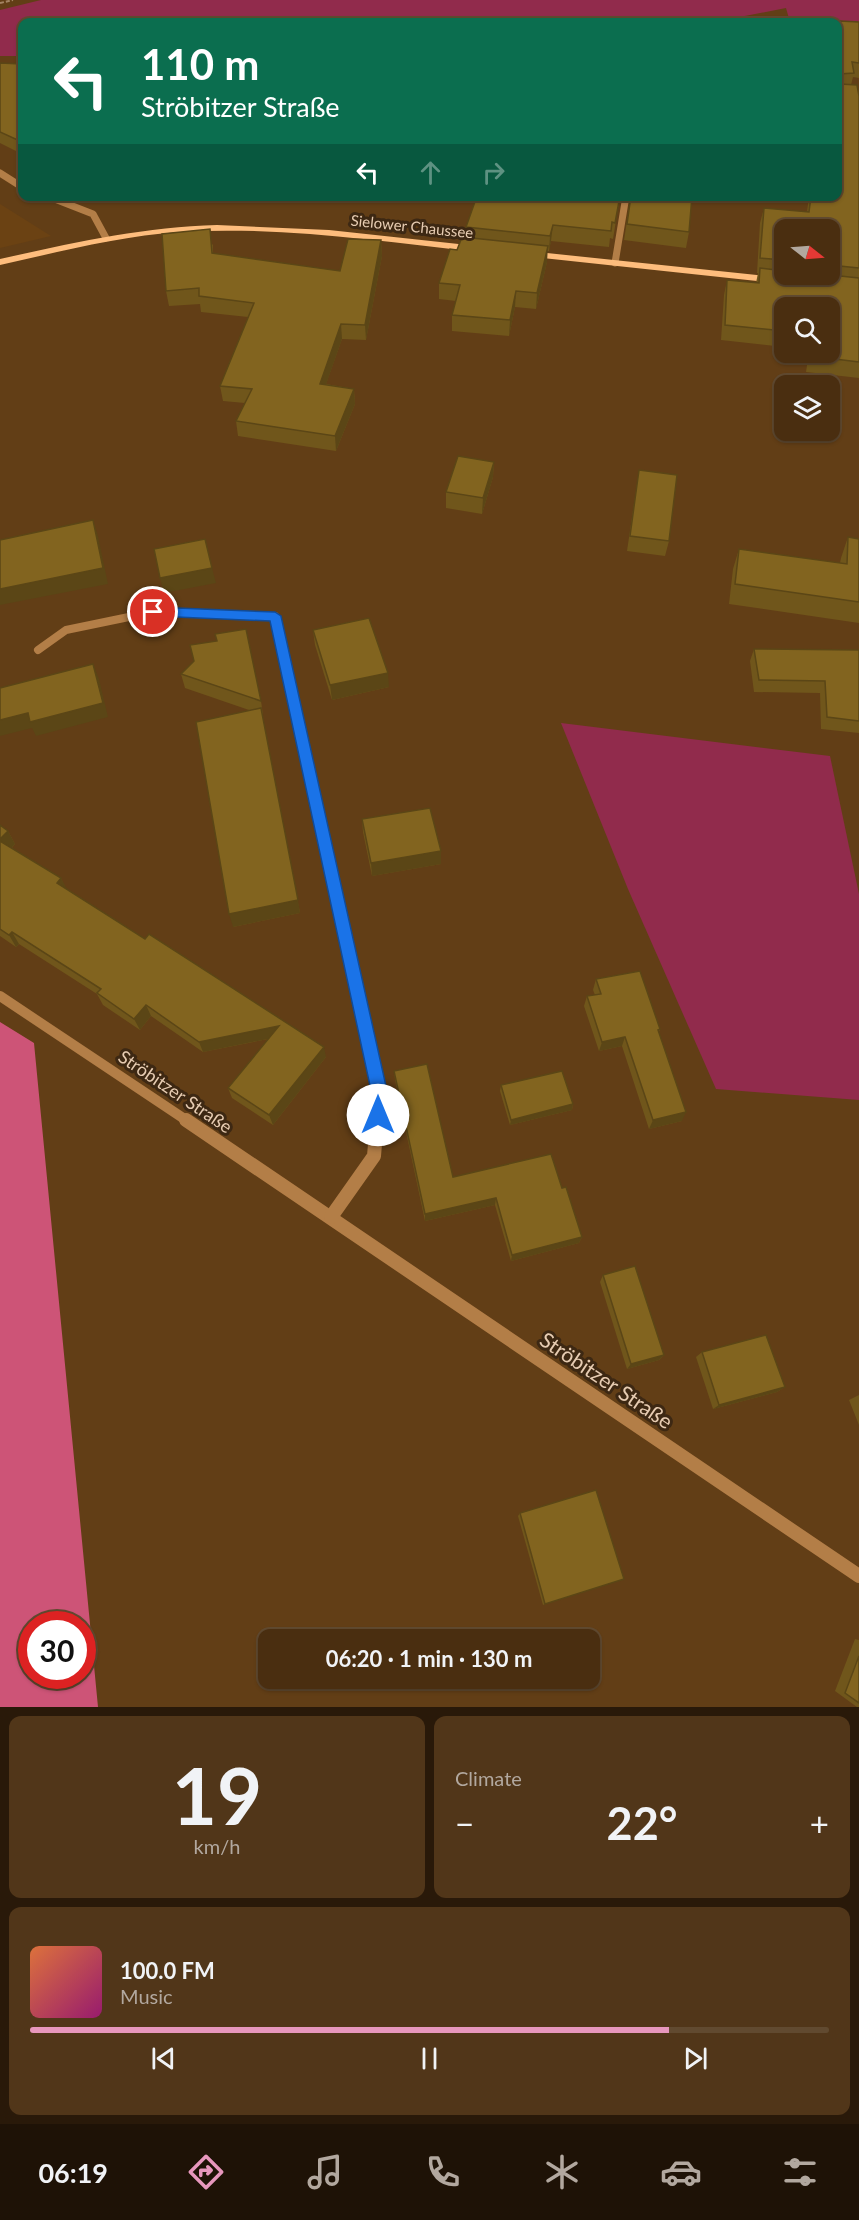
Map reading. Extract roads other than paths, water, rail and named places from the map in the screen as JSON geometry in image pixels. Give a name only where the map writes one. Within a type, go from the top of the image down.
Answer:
[{"type":"main road","name":"Sielower Chaussee","points":[[0,262],[106,238],[178,229],[275,228],[489,250]]},
{"type":"main road","points":[[512,252],[774,280]]},
{"type":"street","points":[[0,173],[18,184]]},
{"type":"street","points":[[60,201],[93,214],[106,238]]},
{"type":"street","points":[[615,263],[625,201]]},
{"type":"street","points":[[38,650],[66,630],[153,612],[275,616],[380,1095],[374,1156],[331,1217]]},
{"type":"street","name":"Ströbitzer Straße","points":[[0,996],[331,1217],[859,1576]]}]
